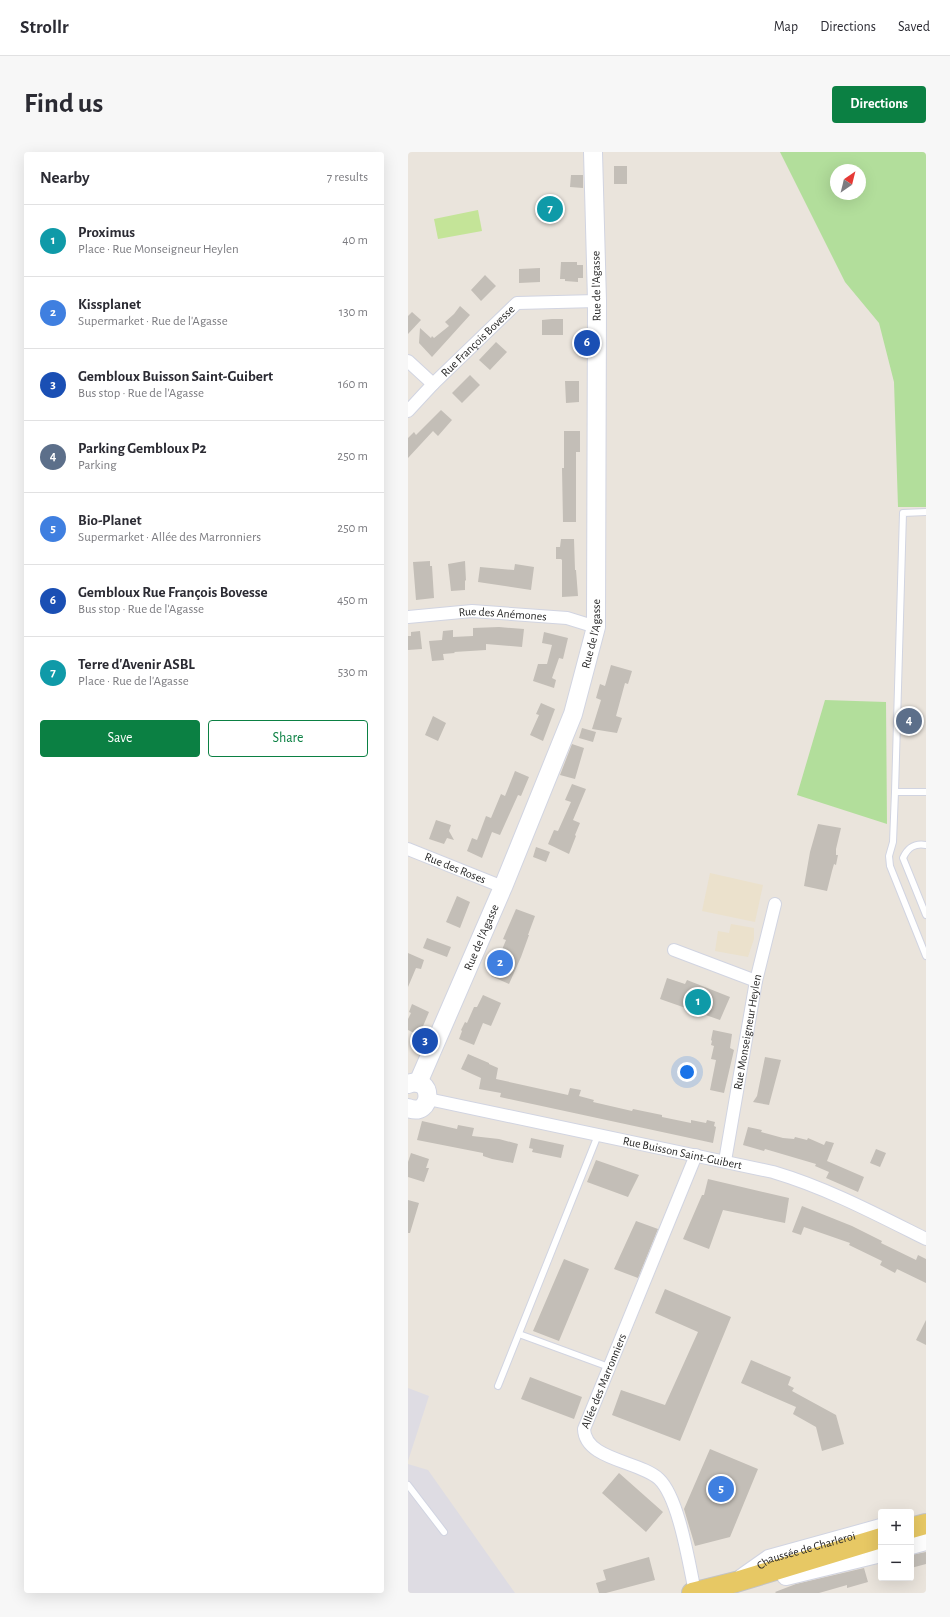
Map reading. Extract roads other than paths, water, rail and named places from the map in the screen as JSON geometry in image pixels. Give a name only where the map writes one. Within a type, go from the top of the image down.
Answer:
[{"type":"main road","points":[[914,1527],[926,1524]]},
{"type":"main road","name":"Chaussée de Charleroi","points":[[693,1593],[736,1582],[878,1539]]},
{"type":"street","name":"Rue de l'Agasse","points":[[413,1083],[503,887],[573,714],[596,627],[597,301],[593,152]]},
{"type":"street","name":"Rue François Bovesse","points":[[408,411],[433,384],[517,303],[597,301]]},
{"type":"street","name":"Rue François Bovesse","points":[[408,361],[433,384]]},
{"type":"street","name":"Rue des Anémones","points":[[408,617],[472,611],[567,618],[596,627]]},
{"type":"street","name":"Rue des Roses","points":[[408,849],[503,887]]},
{"type":"street","name":"Rue Monseigneur Heylen","points":[[725,1161],[756,981],[774,904]]},
{"type":"street","points":[[674,950],[756,981]]},
{"type":"street","points":[[408,1110],[423,1107],[428,1099],[427,1091],[422,1084],[413,1083]]},
{"type":"street","name":"Rue Buisson Saint-Guibert","points":[[428,1099],[773,1172],[843,1197],[926,1238]]},
{"type":"street","name":"Allée des Marronniers","points":[[693,1593],[694,1569],[691,1553],[669,1494],[660,1480],[652,1474],[637,1467],[610,1458],[600,1452],[590,1445],[584,1437],[584,1429],[608,1367],[696,1155]]},
{"type":"street","points":[[914,1518],[926,1514]]},
{"type":"street","name":"Chaussée de Charleroi","points":[[736,1582],[769,1559],[878,1529]]},
{"type":"street","points":[[914,1545],[926,1541]]},
{"type":"street","name":"Chaussée de Charleroi","points":[[736,1582],[771,1579],[878,1554]]},
{"type":"lane","points":[[926,512],[903,513],[894,821],[893,842],[889,856],[890,866],[926,956]]},
{"type":"lane","points":[[895,792],[926,792]]},
{"type":"lane","points":[[926,845],[918,844],[911,847],[903,858],[926,915]]},
{"type":"lane","points":[[498,1386],[598,1134]]},
{"type":"lane","points":[[519,1334],[608,1367]]},
{"type":"lane","points":[[408,1485],[444,1532]]},
{"type":"place","name":"Terre d'Avenir ASBL","points":[[550,209]]},
{"type":"place","name":"Gembloux Rue François Bovesse","points":[[587,343]]},
{"type":"place","name":"Parking Gembloux P2","points":[[909,721]]},
{"type":"place","name":"Kissplanet","points":[[500,963]]},
{"type":"place","name":"Proximus","points":[[698,1002]]},
{"type":"place","name":"Gembloux Buisson Saint-Guibert","points":[[425,1041]]},
{"type":"place","name":"Bio-Planet","points":[[721,1489]]}]
